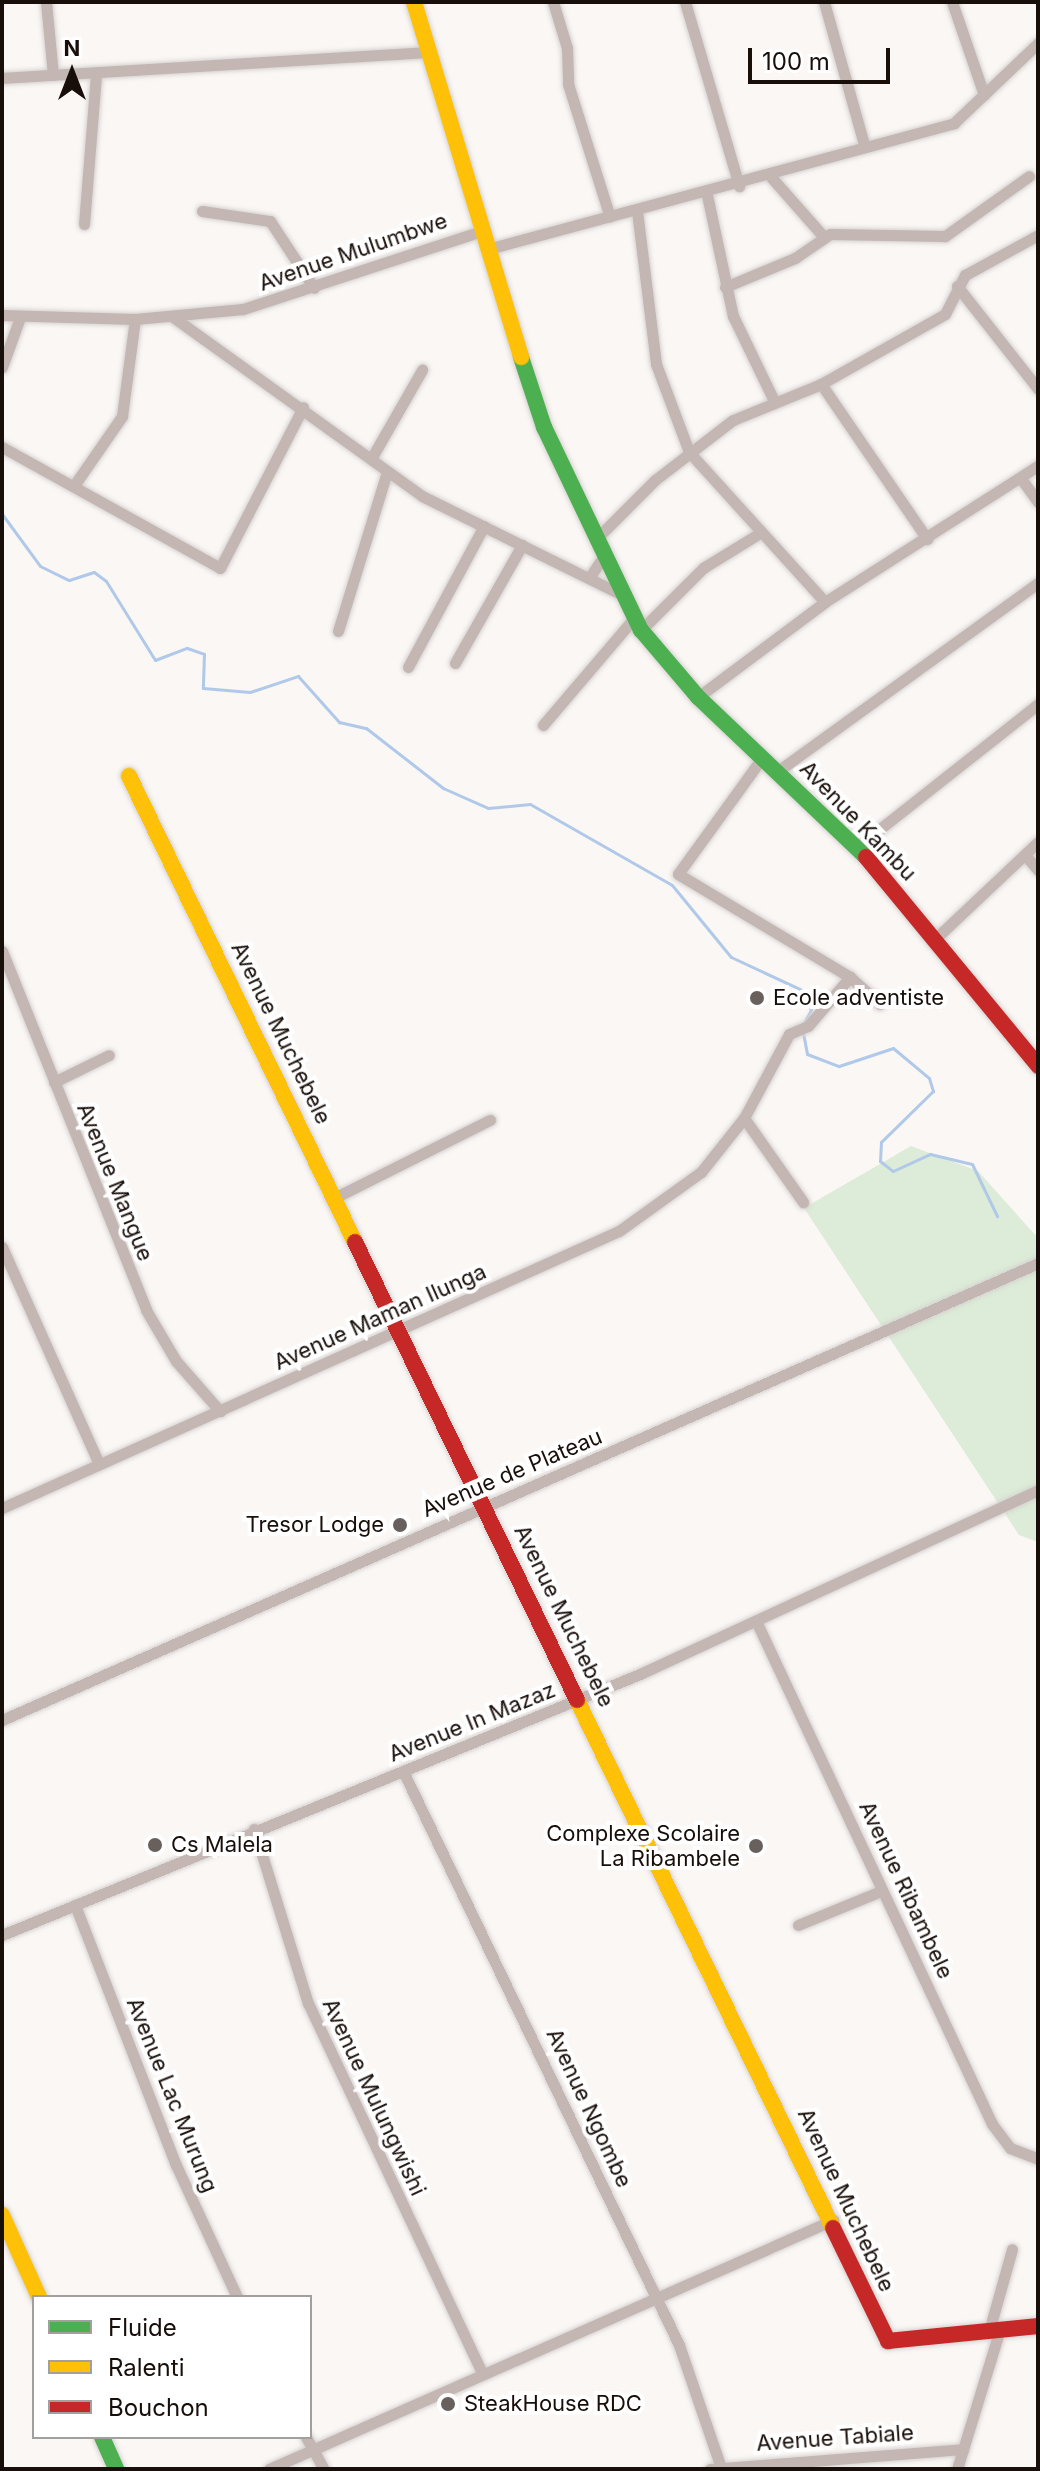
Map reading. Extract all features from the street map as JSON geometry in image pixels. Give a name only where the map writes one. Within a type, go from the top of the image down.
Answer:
[{"type":"street","points":[[46,2],[53,75]]},
{"type":"street","name":"Avenue Kambu","points":[[414,2],[479,232],[488,249],[544,427],[603,557],[638,624],[698,697],[857,847],[1038,1066]]},
{"type":"street","points":[[553,2],[567,48],[568,84],[610,217]]},
{"type":"street","points":[[685,2],[739,186]]},
{"type":"street","points":[[824,2],[864,144]]},
{"type":"street","points":[[952,2],[984,95]]},
{"type":"street","points":[[488,249],[707,195],[771,177],[864,144],[954,123],[1038,43]]},
{"type":"street","points":[[2,78],[427,52]]},
{"type":"street","points":[[84,224],[96,74]]},
{"type":"street","points":[[725,287],[795,258],[823,236],[945,236],[1029,176]]},
{"type":"street","points":[[771,177],[823,236]]},
{"type":"street","points":[[707,195],[725,287],[774,401]]},
{"type":"street","points":[[202,211],[270,221],[314,288]]},
{"type":"street","points":[[637,211],[656,364],[689,452],[825,602]]},
{"type":"street","name":"Avenue Mulumbwe","points":[[2,315],[19,320],[135,319],[258,306],[479,232]]},
{"type":"street","points":[[595,540],[689,452],[774,401],[821,384],[945,314],[957,286],[969,271],[1038,235]]},
{"type":"street","points":[[957,286],[1038,389]]},
{"type":"street","points":[[173,317],[303,407],[387,472],[484,526],[624,596]]},
{"type":"street","points":[[75,484],[122,416],[135,319]]},
{"type":"street","points":[[2,367],[19,320]]},
{"type":"street","points":[[371,459],[422,370]]},
{"type":"street","points":[[821,384],[927,539]]},
{"type":"street","points":[[2,447],[75,484],[220,568],[303,407]]},
{"type":"street","points":[[698,697],[825,602],[1022,480],[1038,466]]},
{"type":"street","points":[[338,631],[387,472]]},
{"type":"street","points":[[1022,480],[1038,502]]},
{"type":"street","points":[[408,667],[484,526]]},
{"type":"street","points":[[543,725],[638,624],[694,575],[760,533]]},
{"type":"street","points":[[455,663],[522,545]]},
{"type":"street","points":[[589,578],[603,557]]},
{"type":"street","points":[[778,771],[1038,583]]},
{"type":"street","points":[[857,847],[1038,704]]},
{"type":"street","points":[[762,758],[678,874],[850,977],[880,1004]]},
{"type":"street","name":"Avenue Muchebele","points":[[129,776],[338,1196],[399,1331],[833,2220],[889,2343],[1038,2326]]},
{"type":"street","points":[[935,939],[1038,842]]},
{"type":"street","points":[[1025,855],[1038,870]]},
{"type":"street","name":"Avenue Mangue","points":[[2,951],[157,1333],[220,1411]]},
{"type":"street","name":"Avenue Maman Ilunga","points":[[2,1508],[619,1231],[691,1181],[744,1118],[789,1034],[803,1028],[850,977]]},
{"type":"street","points":[[54,1082],[109,1055]]},
{"type":"street","points":[[744,1118],[803,1202]]},
{"type":"street","points":[[338,1196],[490,1120]]},
{"type":"street","points":[[2,1247],[99,1464]]},
{"type":"street","name":"Avenue de Plateau","points":[[2,1720],[1038,1263]]},
{"type":"street","name":"Avenue In Mazaz","points":[[2,1935],[254,1829],[580,1699],[1038,1490]]},
{"type":"street","name":"Avenue Ribambele","points":[[756,1621],[992,2124],[1010,2148],[1038,2159]]},
{"type":"street","name":"Avenue Ngombe","points":[[403,1771],[655,2295],[697,2389],[715,2468]]},
{"type":"street","name":"Avenue Mulungwishi","points":[[254,1829],[300,1983],[481,2371]]},
{"type":"street","points":[[798,1925],[881,1891]]},
{"type":"street","name":"Avenue Lac Murung","points":[[75,1905],[176,2165],[236,2295]]},
{"type":"street","points":[[2,2215],[38,2295]]},
{"type":"street","points":[[269,2469],[309,2443],[833,2220]]},
{"type":"street","points":[[957,2469],[995,2330],[1012,2249]]},
{"type":"street","points":[[103,2439],[116,2469]]},
{"type":"street","points":[[309,2443],[324,2469]]},
{"type":"street","name":"Avenue Tabiale","points":[[715,2468],[963,2449]]},
{"type":"green space","points":[[911,1146],[978,1171],[1038,1238],[1038,1542],[1019,1535],[804,1208]]},
{"type":"waterway","points":[[2,514],[40,566],[69,580],[94,572],[106,581],[155,660],[187,648],[204,654],[203,688],[250,692],[298,676],[339,722],[366,728],[443,788],[488,808],[530,804],[672,885],[731,957],[804,991],[811,1010],[805,1021]]},
{"type":"waterway","points":[[803,1033],[807,1054],[839,1066],[893,1048],[929,1078],[933,1091],[881,1142],[880,1161],[893,1171],[930,1154],[972,1164],[997,1216]]},
{"type":"traffic: fast","points":[[521,357],[544,427],[641,630],[698,697],[866,857]]},
{"type":"traffic: fast","points":[[103,2439],[116,2469]]},
{"type":"traffic: slow","points":[[414,2],[521,357]]},
{"type":"traffic: slow","points":[[129,776],[355,1242]]},
{"type":"traffic: slow","points":[[577,1700],[833,2228]]},
{"type":"traffic: slow","points":[[2,2215],[38,2295]]},
{"type":"traffic: jam","points":[[866,857],[1038,1066]]},
{"type":"traffic: jam","points":[[355,1242],[577,1700]]},
{"type":"traffic: jam","points":[[833,2228],[888,2341],[1038,2326]]},
{"type":"place","name":"Ecole adventiste","points":[[757,998]]},
{"type":"place","name":"Tresor Lodge","points":[[400,1525]]},
{"type":"place","name":"Cs Malela","points":[[155,1845]]},
{"type":"place","name":"Complexe Scolaire La Ribambele","points":[[756,1846]]},
{"type":"place","name":"SteakHouse RDC","points":[[448,2404]]}]
